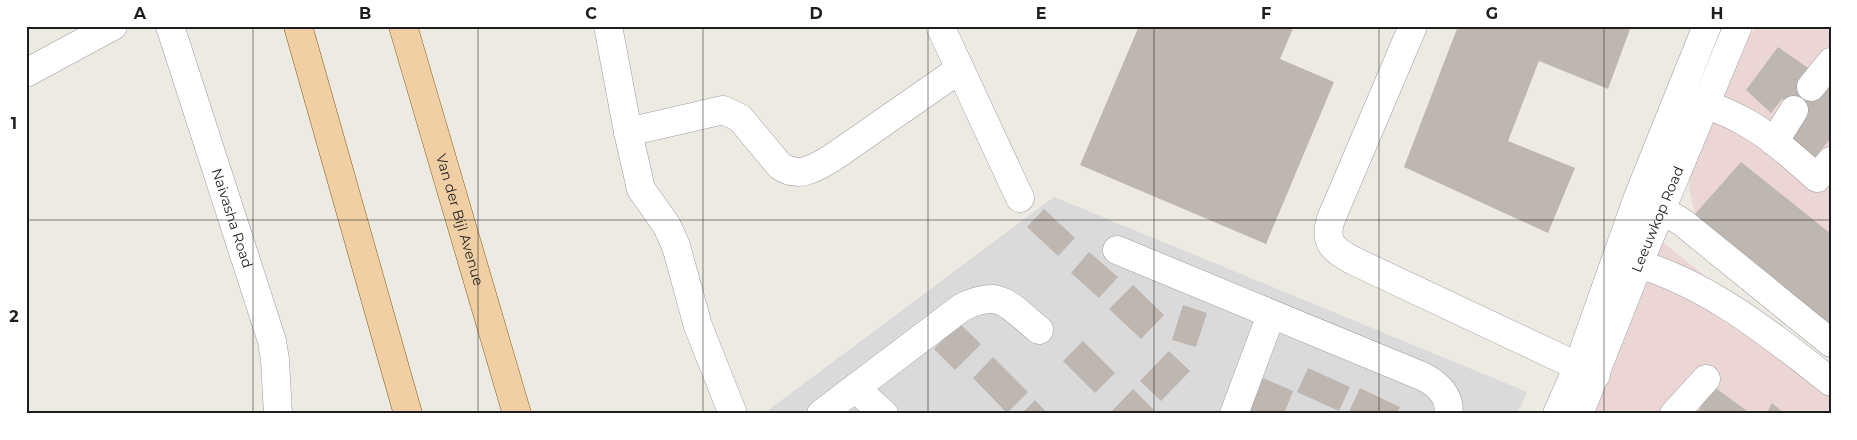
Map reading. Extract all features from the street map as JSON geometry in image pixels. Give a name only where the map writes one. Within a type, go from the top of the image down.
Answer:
[{"type":"main road","points":[[298,26],[408,414]]},
{"type":"main road","name":"Van der Bijl Avenue","points":[[403,26],[517,414]]},
{"type":"street","points":[[27,71],[113,26]]},
{"type":"street","name":"Naivasha Road","points":[[170,26],[272,341],[278,414]]},
{"type":"street","points":[[608,26],[641,189],[667,226],[676,246],[698,326],[733,414]]},
{"type":"street","points":[[940,26],[1020,198]]},
{"type":"street","points":[[1413,26],[1331,219],[1327,236],[1330,243],[1348,258],[1587,371]]},
{"type":"street","name":"Leeuwkop Road","points":[[1579,414],[1587,371],[1650,202],[1678,95],[1707,26]]},
{"type":"street","name":"Leeuwkop Road","points":[[1650,202],[1705,104],[1738,26]]},
{"type":"street","points":[[1811,87],[1831,62]]},
{"type":"street","points":[[628,132],[723,110],[740,118],[780,166],[787,171],[800,172],[811,170],[832,158],[960,69]]},
{"type":"street","points":[[1678,95],[1745,121],[1774,142],[1817,178],[1831,161]]},
{"type":"street","points":[[1774,142],[1794,110]]},
{"type":"street","points":[[1650,202],[1831,343]]},
{"type":"street","points":[[1117,250],[1424,377],[1437,384],[1445,396],[1449,409],[1448,414]]},
{"type":"street","points":[[1628,260],[1688,283],[1714,296],[1758,325],[1831,382]]},
{"type":"street","points":[[821,414],[961,308],[984,297],[994,297],[1003,301],[1040,330]]},
{"type":"street","points":[[1234,414],[1271,315]]},
{"type":"street","name":"Leeuwkop Road","points":[[1558,414],[1587,371]]},
{"type":"street","points":[[1674,414],[1706,379]]},
{"type":"street","points":[[855,388],[884,414]]},
{"type":"shaded area","points":[[1757,26],[1831,26],[1831,355],[1695,214],[1689,187],[1690,173],[1746,39]]},
{"type":"shaded area","points":[[1054,197],[1527,392],[1517,414],[763,414]]},
{"type":"shaded area","points":[[1646,229],[1831,376],[1831,414],[1585,414]]},
{"type":"building","points":[[1139,26],[1294,26],[1280,59],[1334,82],[1266,244],[1080,165]]},
{"type":"building","points":[[1458,26],[1629,26],[1630,29],[1608,89],[1539,61],[1508,141],[1575,168],[1548,233],[1404,167]]},
{"type":"building","points":[[1778,47],[1808,68],[1800,78],[1820,95],[1831,81],[1831,138],[1810,163],[1784,141],[1794,110],[1782,99],[1771,113],[1746,90]]},
{"type":"building","points":[[1741,162],[1831,234],[1831,327],[1695,214]]},
{"type":"building","points":[[1044,209],[1075,238],[1058,256],[1027,227]]},
{"type":"building","points":[[1089,252],[1118,277],[1099,298],[1071,273]]},
{"type":"building","points":[[1133,285],[1164,315],[1141,339],[1109,309]]},
{"type":"building","points":[[1183,305],[1207,313],[1196,347],[1172,340]]},
{"type":"building","points":[[959,323],[981,344],[955,370],[934,349]]},
{"type":"building","points":[[1083,341],[1115,373],[1095,393],[1063,361]]},
{"type":"building","points":[[1169,351],[1190,371],[1161,401],[1140,381]]},
{"type":"building","points":[[993,357],[1028,392],[1007,413],[973,378]]},
{"type":"building","points":[[1308,368],[1350,387],[1339,411],[1297,392]]},
{"type":"building","points":[[1263,378],[1293,391],[1284,414],[1249,414]]},
{"type":"building","points":[[1713,386],[1751,414],[1697,414]]},
{"type":"building","points":[[1360,388],[1400,407],[1397,414],[1348,414]]},
{"type":"building","points":[[1133,389],[1157,413],[1109,414]]},
{"type":"building","points":[[1035,400],[1048,414],[1021,414]]},
{"type":"building","points":[[1772,403],[1785,414],[1766,414]]}]
